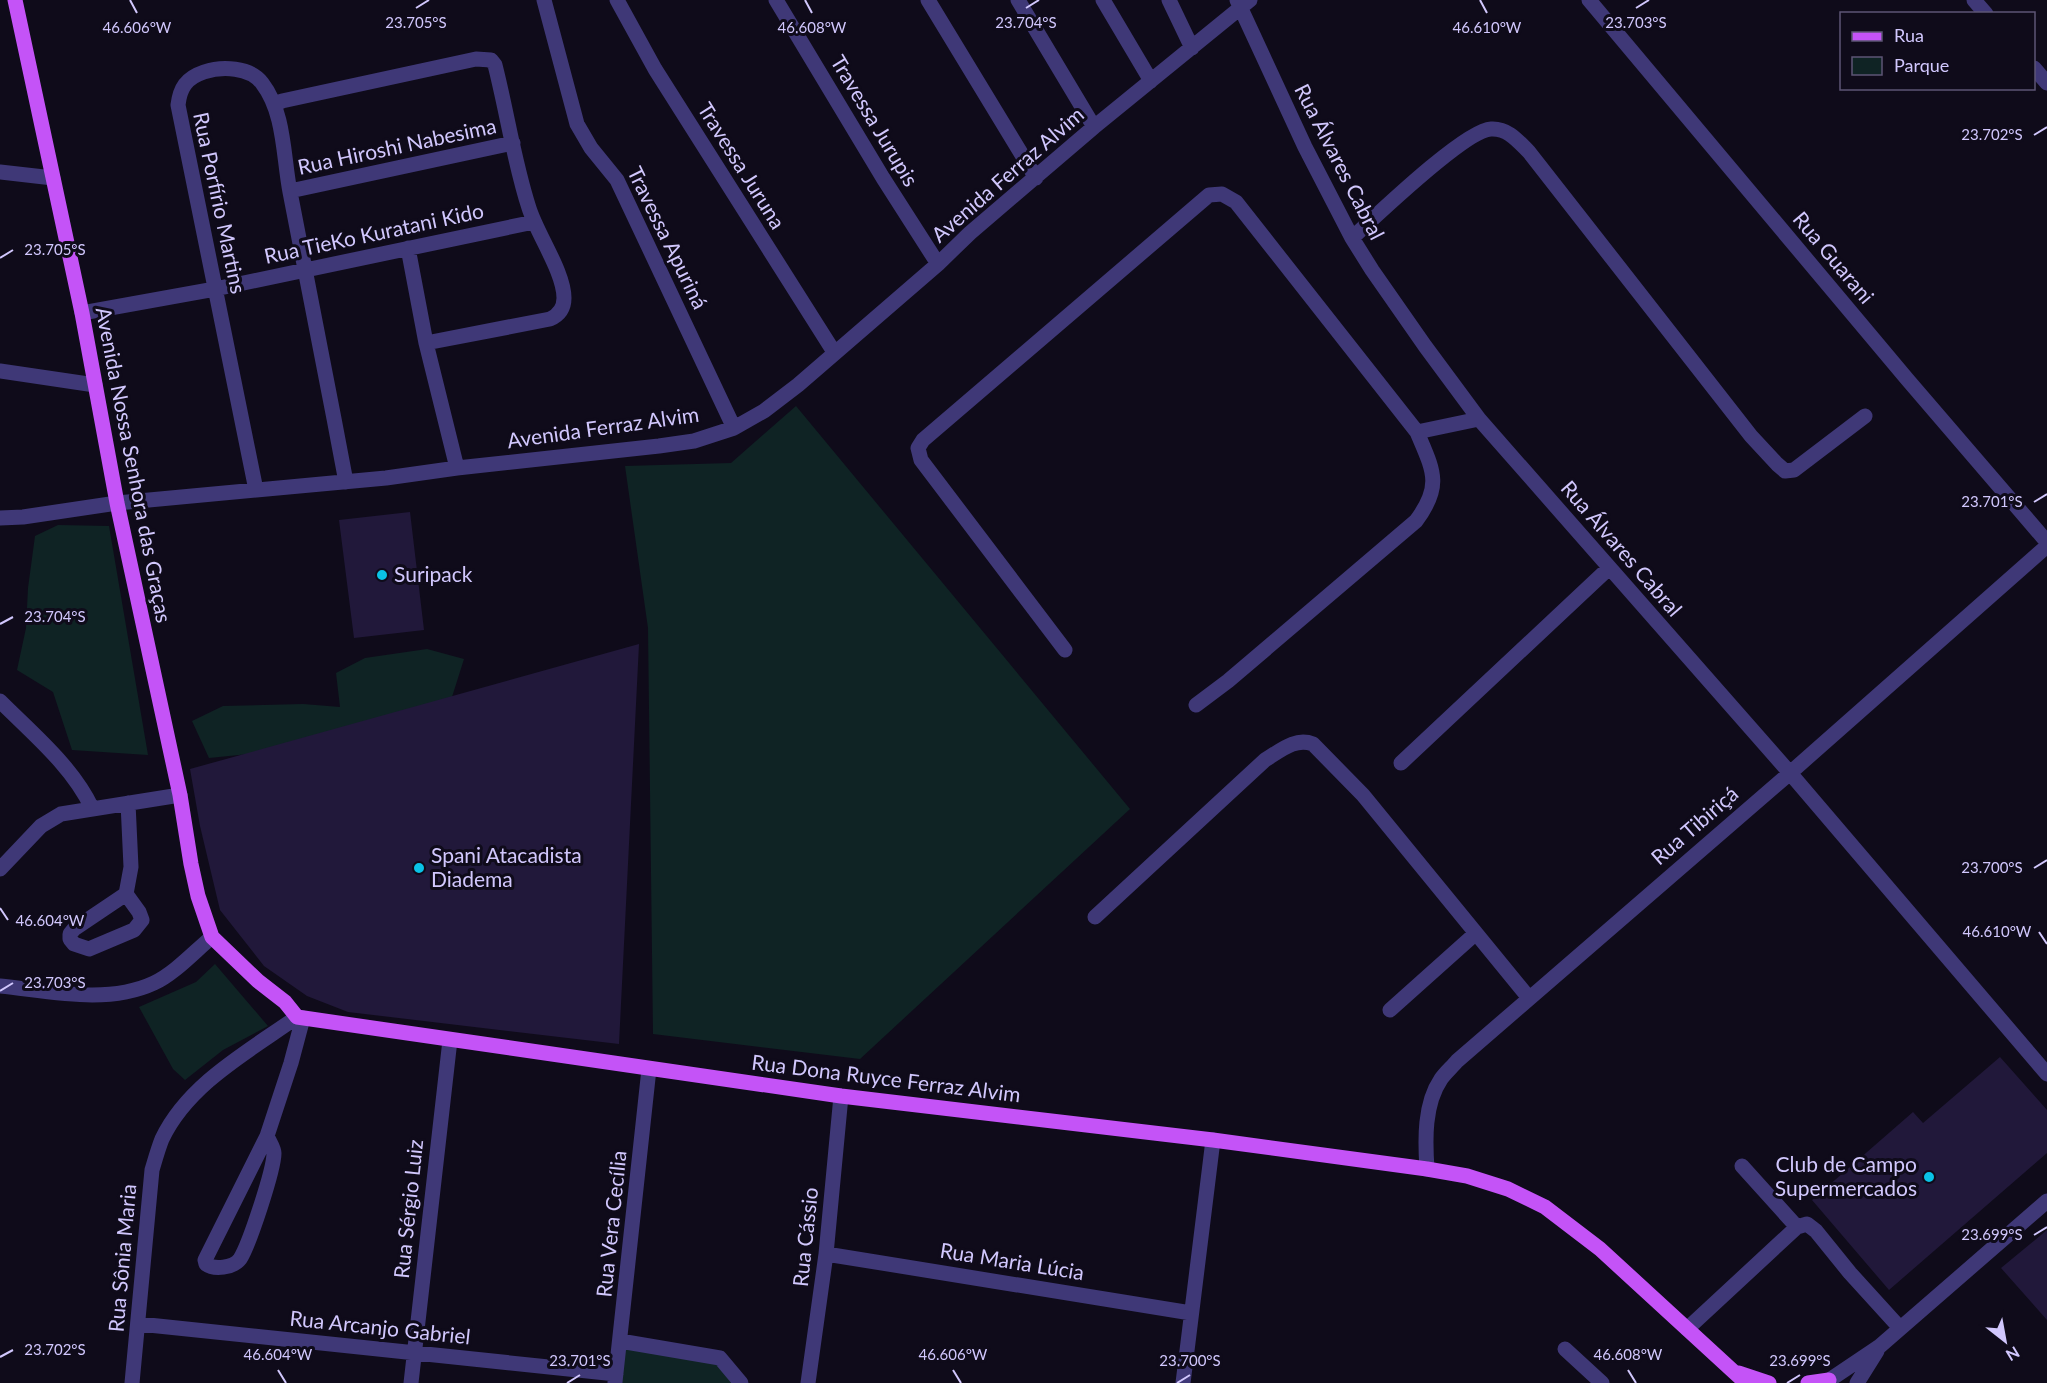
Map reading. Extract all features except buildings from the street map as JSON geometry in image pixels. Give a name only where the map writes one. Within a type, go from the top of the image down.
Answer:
[{"type":"main road","name":"Avenida Nossa Senhora das Graças","points":[[15,0],[82,313],[117,503],[180,795],[190,864],[212,937]]},
{"type":"main road","points":[[212,937],[300,1017]]},
{"type":"main road","name":"Rua Dona Ruyce Ferraz Alvim","points":[[300,1017],[841,1096],[1213,1140],[1467,1176],[1508,1189],[1545,1207],[1600,1249],[1746,1383]]},
{"type":"main road","points":[[1733,1371],[1769,1383]]},
{"type":"main road","points":[[1808,1383],[1827,1381]]},
{"type":"street","name":"Travessa Apuriná","points":[[544,0],[580,130],[591,148],[617,180],[734,428]]},
{"type":"street","name":"Travessa Juruna","points":[[616,0],[655,69],[834,352]]},
{"type":"street","name":"Travessa Jurupis","points":[[776,0],[883,178],[938,264]]},
{"type":"street","points":[[928,0],[1036,178]]},
{"type":"street","points":[[1018,0],[1094,128]]},
{"type":"street","points":[[1103,0],[1151,81]]},
{"type":"street","points":[[1169,0],[1192,48]]},
{"type":"street","name":"Rua Guarani","points":[[1590,0],[2047,544]]},
{"type":"street","points":[[1974,0],[1984,12]]},
{"type":"street","name":"Avenida Ferraz Alvim","points":[[0,518],[23,517],[117,503],[346,482],[659,446],[694,441],[734,428],[764,411],[798,385],[938,264],[970,233],[1192,48],[1243,2]]},
{"type":"street","name":"Rua Álvares Cabral","points":[[1243,2],[1305,147],[1352,238],[1425,346],[1479,419],[1790,772],[2047,1074]]},
{"type":"street","points":[[346,482],[290,191],[276,104],[485,58],[491,60],[495,65],[534,222],[561,282],[564,297],[562,309],[557,316],[550,319],[426,344]]},
{"type":"street","name":"Rua Porfírio Martins","points":[[256,490],[178,105],[180,91],[194,77],[205,72],[243,69],[254,74],[276,104]]},
{"type":"street","points":[[2035,69],[2047,83]]},
{"type":"street","points":[[1352,238],[1467,139],[1489,129],[1508,132],[1535,159],[1751,436],[1785,471],[1794,470],[1865,416]]},
{"type":"street","name":"Rua Hiroshi Nabesima","points":[[290,191],[513,143]]},
{"type":"street","points":[[0,172],[53,178]]},
{"type":"street","points":[[1065,650],[921,460],[918,448],[923,440],[1209,195],[1222,194],[1236,202],[1417,432],[1431,466],[1432,488],[1428,504],[1416,521],[1228,681],[1196,705]]},
{"type":"street","name":"Rua TieKo Kuratani Kido","points":[[82,313],[215,289],[534,222]]},
{"type":"street","points":[[408,248],[426,344],[457,468]]},
{"type":"street","points":[[0,371],[95,385]]},
{"type":"street","points":[[1417,432],[1479,419]]},
{"type":"street","name":"Rua Tibiriçá","points":[[1427,1169],[1425,1138],[1432,1101],[1440,1080],[1456,1061],[1790,772],[2047,544]]},
{"type":"street","points":[[1401,763],[1610,568]]},
{"type":"street","points":[[0,702],[63,764],[86,794],[92,808]]},
{"type":"street","points":[[1095,916],[1265,760],[1287,746],[1304,741],[1313,744],[1363,795],[1529,998]]},
{"type":"street","points":[[0,869],[41,826],[61,814],[180,795]]},
{"type":"street","points":[[126,894],[142,920],[134,930],[89,949],[74,944],[70,939],[70,934],[74,929],[126,894],[131,867],[129,803]]},
{"type":"street","points":[[1390,1010],[1475,934]]},
{"type":"street","points":[[0,986],[83,994],[121,993],[155,983],[212,937]]},
{"type":"street","points":[[267,1136],[274,1152],[263,1198],[239,1260],[218,1268],[210,1267],[205,1260],[267,1136],[291,1063],[300,1017]]},
{"type":"street","name":"Rua Sônia Maria","points":[[132,1383],[152,1170],[162,1139],[183,1107],[207,1082],[236,1059],[300,1017]]},
{"type":"street","name":"Rua Sérgio Luiz","points":[[411,1383],[450,1040]]},
{"type":"street","name":"Rua Vera Cecília","points":[[616,1378],[650,1069]]},
{"type":"street","name":"Rua Cássio","points":[[808,1383],[826,1254],[841,1096]]},
{"type":"street","points":[[1183,1383],[1213,1140]]},
{"type":"street","points":[[1742,1166],[1797,1227]]},
{"type":"street","points":[[1827,1381],[1880,1346],[2047,1201]]},
{"type":"street","points":[[1687,1329],[1797,1227],[1808,1224],[1900,1328]]},
{"type":"street","name":"Rua Maria Lúcia","points":[[826,1254],[1191,1312]]},
{"type":"street","name":"Rua Arcanjo Gabriel","points":[[139,1324],[414,1353],[616,1378]]},
{"type":"street","points":[[620,1341],[720,1358],[741,1383]]},
{"type":"street","points":[[1857,1383],[1880,1346]]},
{"type":"street","points":[[1564,1349],[1602,1383]]},
{"type":"green space","points":[[796,406],[1130,809],[860,1059],[653,1034],[648,628],[625,466],[731,463]]},
{"type":"green space","points":[[58,525],[109,526],[148,755],[72,750],[53,692],[17,670],[26,628],[28,588],[35,536]]},
{"type":"green space","points":[[427,649],[464,659],[440,735],[209,758],[192,721],[223,706],[303,704],[340,707],[336,673],[365,658]]},
{"type":"green space","points":[[215,964],[268,1026],[223,1050],[185,1080],[173,1069],[139,1007],[196,982]]},
{"type":"green space","points":[[620,1341],[715,1356],[741,1383],[615,1383]]},
{"type":"place","name":"Suripack","points":[[382,575]]},
{"type":"place","name":"Spani Atacadista Diadema","points":[[419,868]]},
{"type":"place","name":"Club de Campo Supermercados","points":[[1929,1177]]}]
